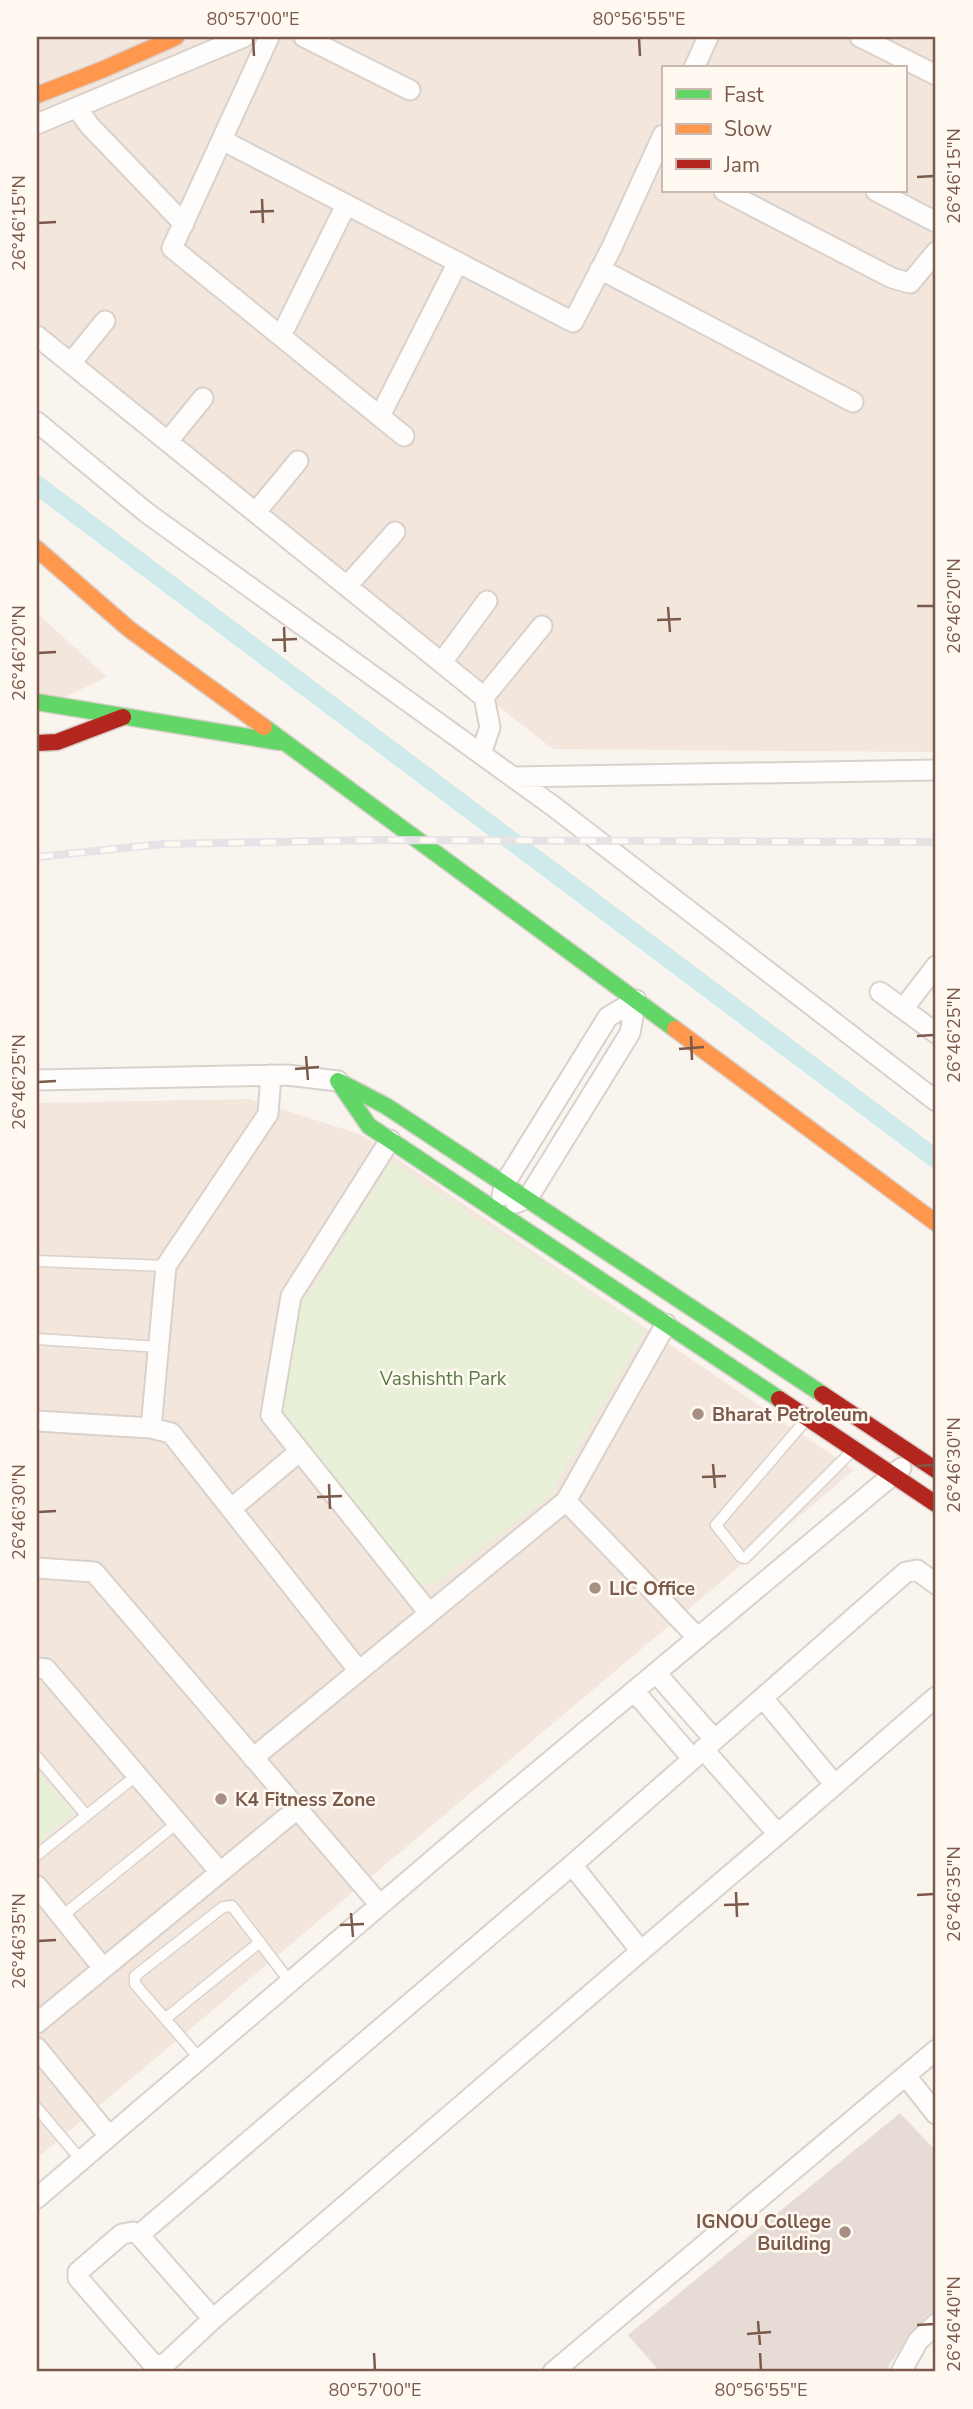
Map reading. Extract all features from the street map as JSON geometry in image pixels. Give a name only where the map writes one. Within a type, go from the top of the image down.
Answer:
[{"type":"main road","points":[[37,95],[176,37]]},
{"type":"main road","points":[[37,549],[129,629],[936,1223]]},
{"type":"main road","points":[[37,701],[287,743]]},
{"type":"main road","points":[[37,743],[57,742],[126,716]]},
{"type":"main road","points":[[338,1081],[387,1106],[936,1470]]},
{"type":"main road","points":[[338,1081],[369,1126],[936,1504]]},
{"type":"street","points":[[37,124],[244,37]]},
{"type":"street","points":[[269,37],[172,248],[404,436]]},
{"type":"street","points":[[304,37],[410,90]]},
{"type":"street","points":[[695,66],[708,37]]},
{"type":"street","points":[[860,37],[936,75]]},
{"type":"street","points":[[77,108],[89,125],[184,224]]},
{"type":"street","points":[[222,140],[573,322],[659,157]]},
{"type":"street","points":[[726,192],[892,278],[910,283],[936,252]]},
{"type":"street","points":[[878,192],[936,222]]},
{"type":"street","points":[[281,336],[346,205]]},
{"type":"street","points":[[380,416],[458,262]]},
{"type":"street","points":[[600,269],[853,402]]},
{"type":"street","points":[[71,363],[105,321]]},
{"type":"street","points":[[37,336],[484,696],[490,727],[481,754]]},
{"type":"street","points":[[168,441],[203,398]]},
{"type":"street","points":[[37,422],[147,513],[513,777],[936,1101]]},
{"type":"street","points":[[256,512],[298,461]]},
{"type":"street","points":[[347,586],[395,532]]},
{"type":"street","points":[[442,662],[487,601]]},
{"type":"street","points":[[484,696],[542,626]]},
{"type":"street","points":[[513,777],[936,770]]},
{"type":"street","points":[[903,1009],[936,966]]},
{"type":"street","points":[[880,992],[936,1033]]},
{"type":"street","points":[[498,1212],[505,1184],[608,1017],[636,1000]]},
{"type":"street","points":[[498,1212],[528,1198],[630,1032],[636,1000]]},
{"type":"street","points":[[151,1428],[166,1266],[268,1114],[271,1075]]},
{"type":"street","points":[[37,1080],[287,1075],[338,1081]]},
{"type":"street","points":[[390,1140],[291,1296],[271,1415],[429,1613]]},
{"type":"street","points":[[253,1758],[566,1501],[666,1324]]},
{"type":"street","points":[[37,1421],[151,1428],[171,1433],[359,1671]]},
{"type":"street","points":[[231,1509],[300,1451]]},
{"type":"street","points":[[37,2197],[915,1456]]},
{"type":"street","points":[[566,1501],[698,1638]]},
{"type":"street","points":[[37,1567],[94,1572],[380,1905]]},
{"type":"street","points":[[139,2235],[572,1865],[906,1572],[917,1570],[936,1584]]},
{"type":"street","points":[[37,1668],[47,1669],[220,1872]]},
{"type":"street","points":[[656,1673],[703,1749]]},
{"type":"street","points":[[634,1691],[703,1749],[778,1835]]},
{"type":"street","points":[[213,2319],[139,2235],[133,2232],[122,2234],[78,2272],[77,2276],[149,2360],[159,2365],[166,2363],[213,2319],[936,1697]]},
{"type":"street","points":[[763,1698],[835,1785]]},
{"type":"street","points":[[37,2024],[297,1809]]},
{"type":"street","points":[[572,1865],[641,1951]]},
{"type":"street","points":[[37,1886],[103,1969]]},
{"type":"street","points":[[37,2048],[109,2136]]},
{"type":"street","points":[[553,2372],[936,2050]]},
{"type":"street","points":[[906,2076],[936,2114]]},
{"type":"street","points":[[901,2372],[918,2340],[936,2324]]},
{"type":"lane","points":[[37,1261],[166,1266]]},
{"type":"lane","points":[[37,1339],[159,1347]]},
{"type":"lane","points":[[807,1418],[716,1525],[741,1557],[745,1558],[854,1449]]},
{"type":"lane","points":[[37,1758],[86,1815]]},
{"type":"lane","points":[[37,1855],[137,1775]]},
{"type":"lane","points":[[61,1917],[177,1823]]},
{"type":"lane","points":[[200,2059],[135,1984],[135,1976],[223,1906],[232,1906],[290,1982]]},
{"type":"lane","points":[[165,2019],[260,1942]]},
{"type":"lane","points":[[37,2108],[80,2160]]},
{"type":"shaded area","points":[[37,37],[936,37],[936,752],[553,749],[60,366],[37,333]]},
{"type":"shaded area","points":[[37,613],[107,677],[37,710]]},
{"type":"shaded area","points":[[250,1099],[362,1135],[854,1470],[37,2158],[37,1103]]},
{"type":"green space","name":"Vashishth Park","points":[[391,1162],[646,1330],[549,1496],[433,1585],[412,1582],[282,1419],[295,1316]]},
{"type":"green space","points":[[37,1771],[74,1812],[37,1844]]},
{"type":"building","name":"IGNOU College Building","points":[[900,2113],[936,2151],[936,2313],[911,2335],[889,2365],[888,2372],[753,2372],[751,2369],[745,2372],[660,2372],[628,2335]]},
{"type":"waterway","points":[[37,485],[936,1159]]},
{"type":"railway","points":[[37,857],[164,844],[376,840],[936,842]]},
{"type":"traffic: fast","points":[[37,702],[279,742]]},
{"type":"traffic: fast","points":[[264,727],[675,1029]]},
{"type":"traffic: fast","points":[[338,1081],[369,1126],[779,1399]]},
{"type":"traffic: fast","points":[[340,1082],[386,1106],[822,1394]]},
{"type":"traffic: slow","points":[[37,95],[176,37]]},
{"type":"traffic: slow","points":[[37,549],[129,629],[264,727]]},
{"type":"traffic: slow","points":[[675,1029],[936,1223]]},
{"type":"traffic: jam","points":[[37,743],[57,742],[123,717]]},
{"type":"traffic: jam","points":[[822,1394],[936,1470]]},
{"type":"traffic: jam","points":[[779,1399],[936,1504]]},
{"type":"place","name":"Bharat Petroleum","points":[[698,1414]]},
{"type":"place","name":"LIC Office","points":[[595,1588]]},
{"type":"place","name":"K4 Fitness Zone","points":[[221,1799]]},
{"type":"place","name":"IGNOU College Building","points":[[845,2232]]}]
